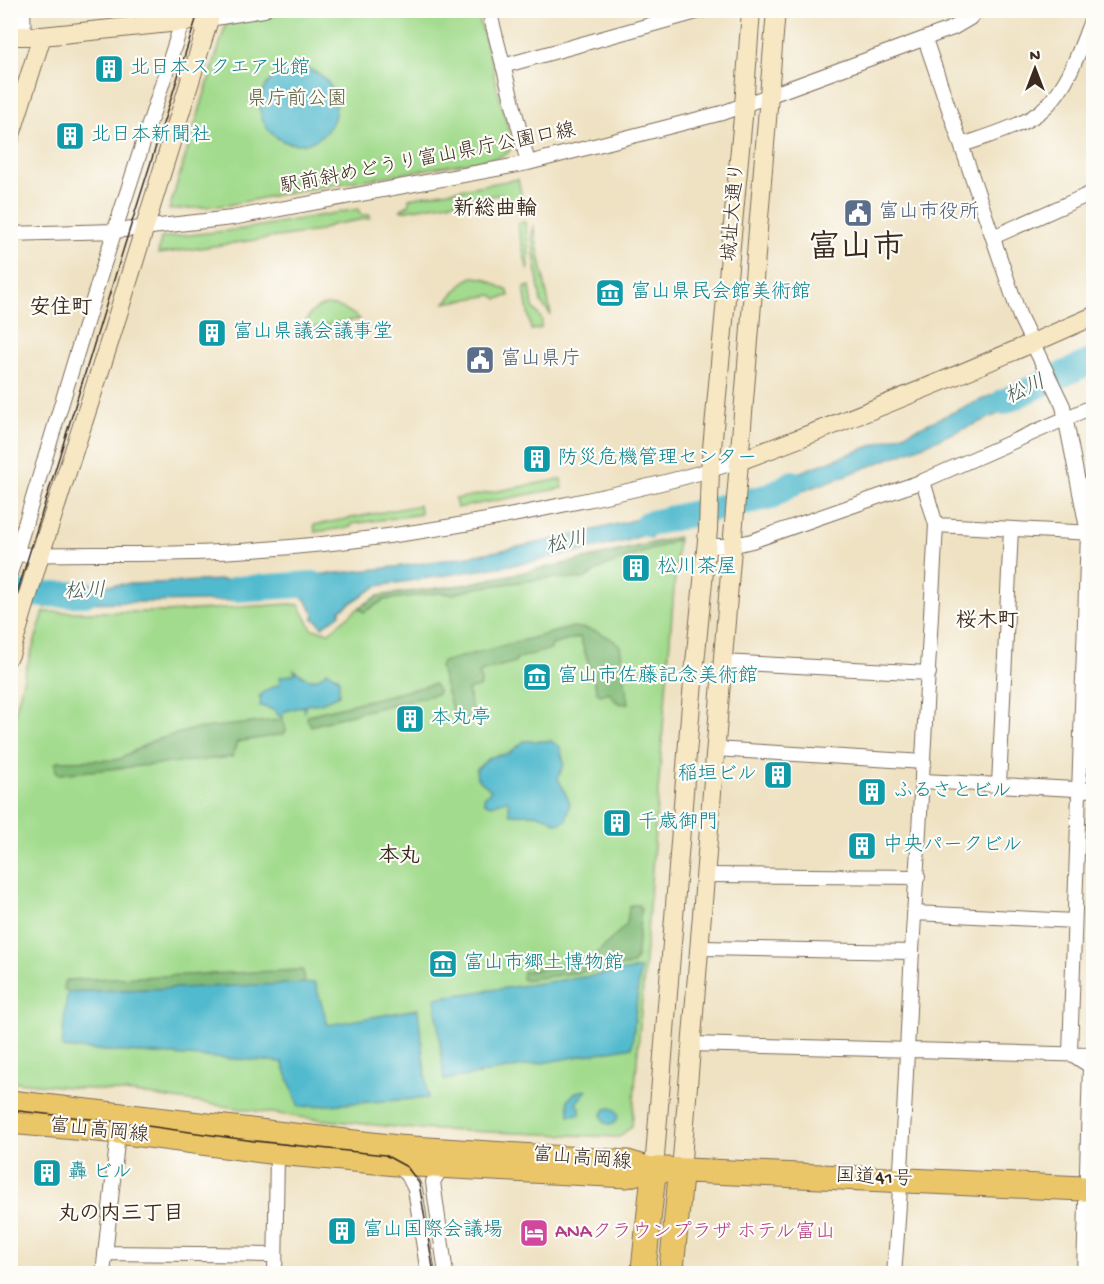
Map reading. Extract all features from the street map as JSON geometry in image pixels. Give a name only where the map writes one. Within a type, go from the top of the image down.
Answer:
[{"type":"highway","name":"国道41号","points":[[654,1169],[1090,1189]]},
{"type":"highway","points":[[644,1274],[654,1169]]},
{"type":"highway","points":[[671,1274],[681,1171]]},
{"type":"main road","name":"富山高岡線","points":[[10,1101],[441,1159],[628,1161],[654,1169]]},
{"type":"main road","name":"富山高岡線","points":[[10,1123],[118,1132],[277,1154],[396,1165],[415,1174],[441,1159]]},
{"type":"street","points":[[11,132],[26,36],[23,10]]},
{"type":"street","points":[[26,36],[264,10]]},
{"type":"street","points":[[489,10],[528,163]]},
{"type":"street","points":[[503,66],[704,10]]},
{"type":"street","name":"城址大通り","points":[[654,1169],[691,704],[708,538],[710,477],[751,10]]},
{"type":"street","name":"城址大通り","points":[[681,1171],[776,10]]},
{"type":"street","name":"駅前斜めどうり富山県庁公園口線","points":[[10,234],[115,231],[232,218],[528,163],[744,106],[953,28],[970,18],[976,10]]},
{"type":"street","points":[[962,145],[1014,127],[1047,106],[1062,87],[1094,13]]},
{"type":"street","points":[[14,639],[211,15]]},
{"type":"street","points":[[10,574],[13,555],[184,17]]},
{"type":"street","points":[[925,39],[1020,317],[1067,418],[1091,533],[1078,789],[1070,1053]]},
{"type":"street","points":[[993,237],[1094,192]]},
{"type":"street","points":[[13,555],[230,551],[390,537],[502,518],[636,489],[710,477],[738,468],[802,438],[1036,350],[1094,316]]},
{"type":"street","points":[[708,538],[732,537],[923,481],[1094,406]]},
{"type":"street","points":[[894,1274],[936,525],[923,481]]},
{"type":"street","points":[[936,525],[1091,533]]},
{"type":"street","points":[[999,785],[1011,529]]},
{"type":"street","points":[[722,662],[929,673]]},
{"type":"street","points":[[715,749],[924,762]]},
{"type":"street","points":[[923,781],[1094,790]]},
{"type":"street","points":[[705,875],[918,877]]},
{"type":"street","points":[[915,913],[1074,921]]},
{"type":"street","points":[[699,948],[912,952]]},
{"type":"street","points":[[691,1044],[1094,1054]]},
{"type":"street","points":[[1070,1053],[1090,1066],[1090,1189],[1084,1274]]},
{"type":"street","points":[[103,1274],[118,1132]]},
{"type":"street","points":[[275,1274],[277,1154]]},
{"type":"street","points":[[441,1159],[440,1170],[433,1182],[446,1274]]},
{"type":"street","points":[[415,1174],[428,1274]]},
{"type":"street","points":[[105,1253],[275,1255]]},
{"type":"green space","name":"県庁前公園","points":[[289,11],[477,11],[494,67],[494,76],[512,143],[510,150],[503,156],[493,158],[228,205],[169,210],[226,24]]},
{"type":"green space","points":[[518,179],[524,208],[506,211],[502,194],[401,211],[409,205],[409,198]]},
{"type":"green space","points":[[358,209],[361,215],[370,215],[370,218],[331,225],[319,231],[158,254],[161,238],[243,229]]},
{"type":"green space","points":[[525,222],[529,253],[528,271],[517,223]]},
{"type":"green space","points":[[533,224],[551,315],[541,303],[532,238]]},
{"type":"green space","points":[[473,277],[484,278],[508,291],[509,296],[497,299],[492,295],[445,303],[465,281]]},
{"type":"green space","points":[[530,286],[533,307],[542,320],[541,328],[531,330],[524,288]]},
{"type":"green space","points":[[325,305],[344,309],[360,319],[315,327],[310,334],[304,335],[309,316],[316,309]]},
{"type":"green space","points":[[561,479],[563,488],[457,508],[455,499]]},
{"type":"green space","points":[[419,505],[421,514],[315,532],[314,525]]},
{"type":"green space","points":[[678,537],[632,1126],[619,1137],[415,1129],[306,1118],[134,1093],[15,1082],[11,1078],[11,729],[26,669],[44,612],[166,612],[290,604],[299,605],[312,629],[329,632],[378,596],[462,585],[572,563]]},
{"type":"green space","points":[[678,537],[678,540],[603,567],[584,579],[547,578],[476,588],[453,594],[439,593],[384,600],[364,612],[360,609],[378,596],[462,585]]},
{"type":"green space","points":[[573,627],[598,632],[620,646],[628,703],[618,703],[609,692],[598,694],[580,637],[552,645],[551,649],[516,659],[515,662],[480,672],[481,686],[468,690],[474,720],[458,720],[454,716],[440,668],[442,662]]},
{"type":"green space","points":[[434,684],[438,691],[437,694],[311,726],[307,718],[308,715]]},
{"type":"green space","points":[[279,720],[284,722],[286,731],[284,734],[237,742],[232,757],[59,774],[56,771],[55,764],[58,761],[120,759],[152,741],[194,729]]},
{"type":"green space","points":[[631,905],[639,905],[641,909],[636,960],[631,965],[522,979],[523,972],[592,958],[627,924]]},
{"type":"green space","points":[[302,970],[305,977],[303,984],[68,992],[64,989],[64,983],[67,980]]},
{"type":"water","points":[[298,68],[312,71],[325,79],[333,92],[336,106],[333,120],[325,133],[312,141],[298,144],[284,141],[271,133],[263,120],[260,106],[263,92],[271,79],[284,71]]},
{"type":"water","name":"松川","points":[[1093,349],[1093,371],[1067,383],[1068,378],[1058,365]]},
{"type":"water","name":"松川","points":[[1030,378],[1034,390],[1040,396],[915,449],[761,508],[762,488],[776,481],[909,432]]},
{"type":"water","name":"松川","points":[[680,507],[678,524],[651,531],[651,538],[643,535],[626,541],[530,562],[377,586],[340,610],[340,614],[322,627],[318,621],[313,619],[315,616],[302,597],[299,595],[280,596],[277,577],[378,569],[481,554],[582,533]]},
{"type":"water","name":"松川","points":[[268,578],[270,598],[63,603],[46,608],[53,582],[109,585]]},
{"type":"water","points":[[294,670],[310,679],[318,678],[327,671],[339,678],[339,695],[321,703],[306,705],[304,711],[303,706],[283,712],[282,719],[274,710],[260,706],[261,694],[280,684],[280,677],[295,674]]},
{"type":"water","points":[[524,741],[551,741],[560,747],[564,764],[558,778],[570,803],[566,820],[561,823],[555,823],[546,816],[510,814],[506,800],[492,805],[484,803],[484,798],[491,790],[477,778],[476,770],[490,758],[508,754]]},
{"type":"water","points":[[640,969],[632,1047],[444,1080],[435,998]]},
{"type":"water","points":[[315,983],[328,1025],[418,1009],[428,1098],[299,1107],[282,1062],[62,1048],[68,992]]},
{"type":"water","points":[[587,1090],[576,1103],[580,1107],[580,1114],[569,1115],[568,1100],[576,1092]]},
{"type":"water","points":[[607,1108],[613,1108],[618,1116],[616,1122],[607,1124],[602,1119],[602,1113]]},
{"type":"waterway","name":"松川","points":[[1003,402],[1094,360]]},
{"type":"waterway","name":"松川","points":[[647,524],[771,496],[793,483]]},
{"type":"waterway","name":"松川","points":[[236,589],[313,584]]},
{"type":"waterway","name":"松川","points":[[10,595],[85,594]]},
{"type":"tram line","points":[[10,616],[199,10]]},
{"type":"tram line","points":[[10,1110],[385,1155],[407,1167],[419,1183],[434,1274]]},
{"type":"place","name":"北日本スクエア北館","points":[[109,69]]},
{"type":"place","name":"北日本新聞社","points":[[70,136]]},
{"type":"place","name":"富山市役所","points":[[858,213]]},
{"type":"place","name":"富山県民会館美術館","points":[[610,293]]},
{"type":"place","name":"富山県議会議事堂","points":[[212,333]]},
{"type":"place","name":"富山県庁","points":[[480,360]]},
{"type":"place","name":"防災危機管理センター","points":[[537,459]]},
{"type":"place","name":"松川茶屋","points":[[636,568]]},
{"type":"place","name":"富山市佐藤記念美術館","points":[[537,677]]},
{"type":"place","name":"本丸亭","points":[[410,719]]},
{"type":"place","name":"稲垣ビル","points":[[778,775]]},
{"type":"place","name":"ふるさとビル","points":[[872,792]]},
{"type":"place","name":"千歳御門","points":[[617,823]]},
{"type":"place","name":"中央パークビル","points":[[862,846]]},
{"type":"place","name":"富山市郷土博物館","points":[[443,964]]},
{"type":"place","name":"轟 ビル","points":[[47,1173]]},
{"type":"place","name":"富山国際会議場","points":[[342,1231]]},
{"type":"place","name":"ANAクラウンプラザ ホテル富山","points":[[534,1233]]},
{"type":"district","name":"新総曲輪","points":[[495,210]]},
{"type":"district","name":"富山市","points":[[856,250]]},
{"type":"district","name":"安住町","points":[[61,309]]},
{"type":"district","name":"桜木町","points":[[987,622]]},
{"type":"district","name":"本丸","points":[[399,857]]},
{"type":"district","name":"丸の内三丁目","points":[[121,1215]]}]
